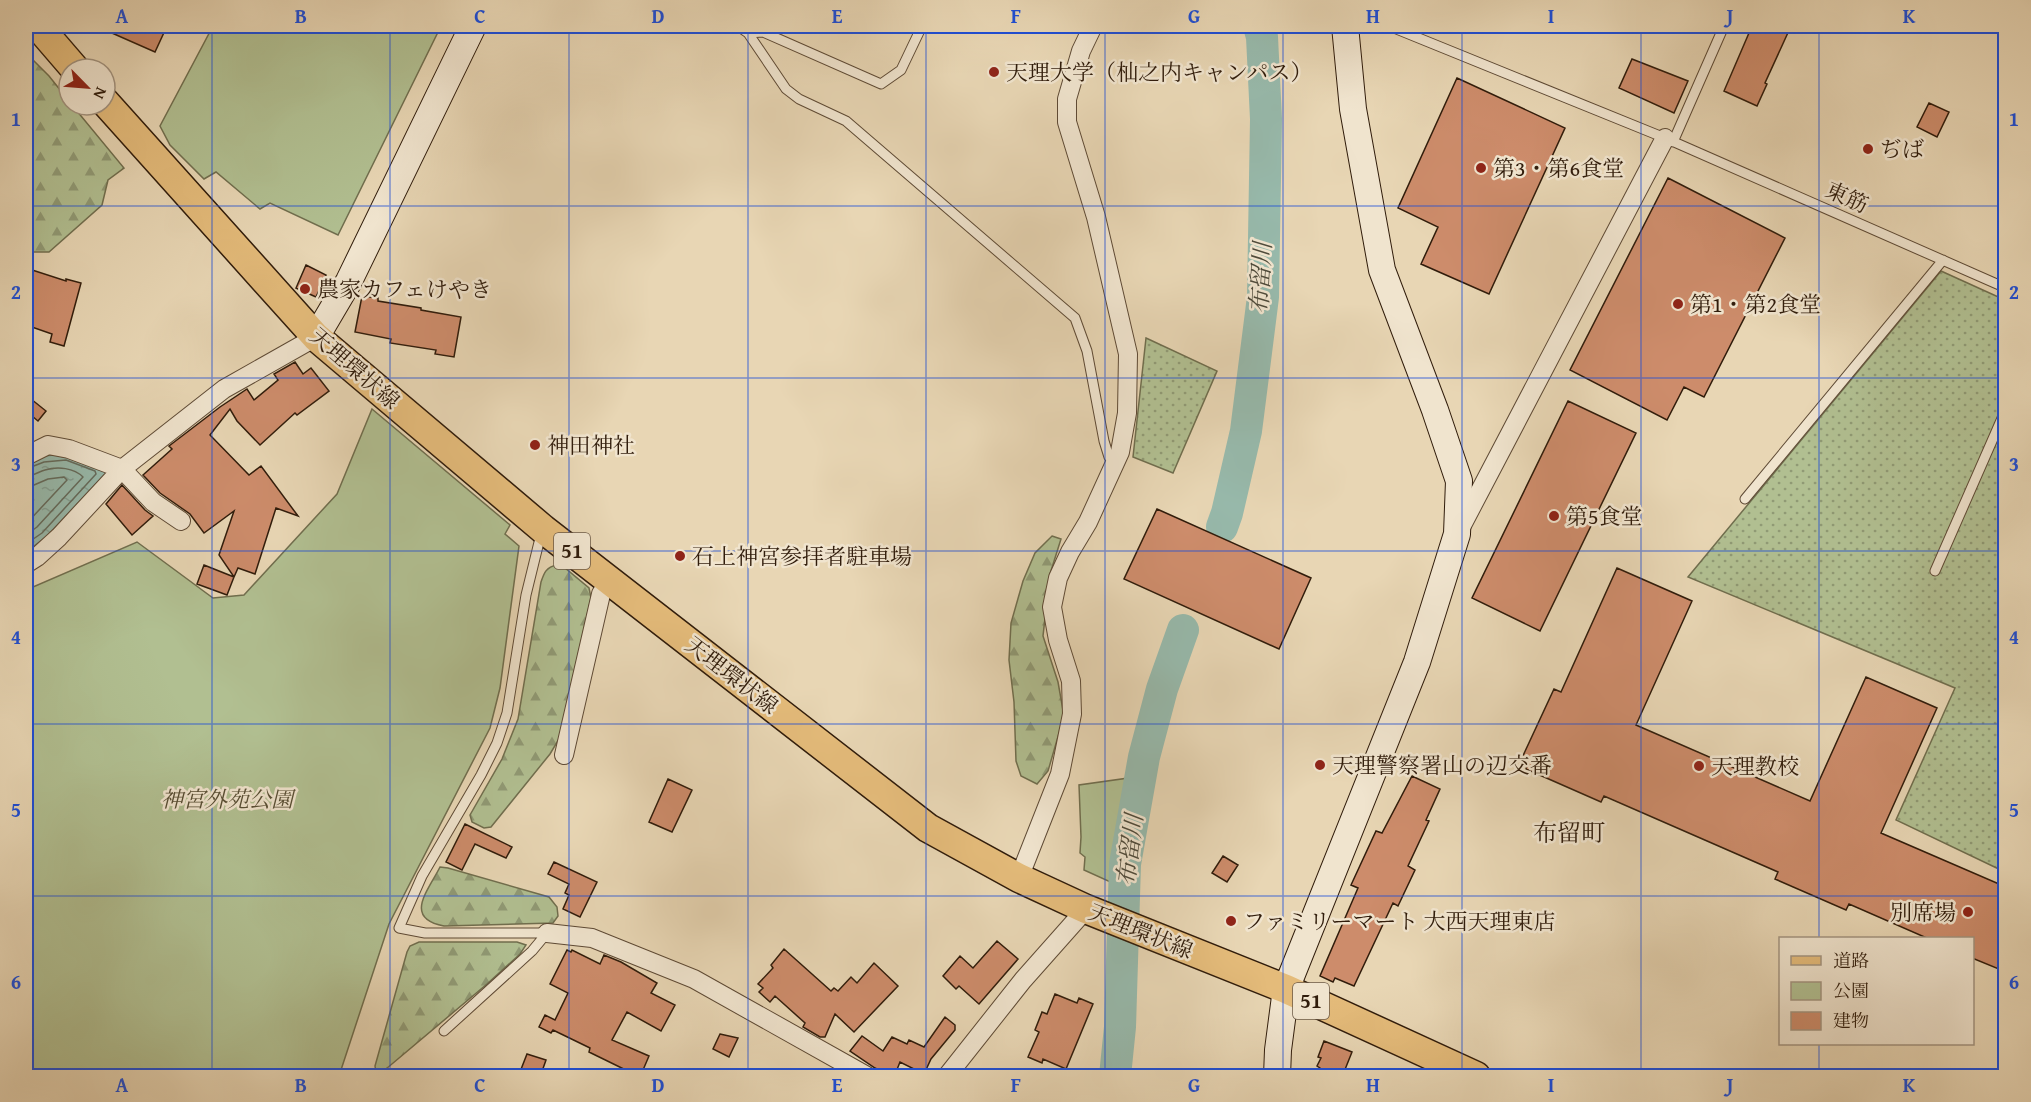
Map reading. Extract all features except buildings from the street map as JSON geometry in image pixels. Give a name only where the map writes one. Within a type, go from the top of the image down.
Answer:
[{"type":"main road","points":[[38,26],[65,57]]},
{"type":"main road","name":"天理環状線","points":[[117,115],[316,337],[543,529],[928,828],[1019,878],[1096,913],[1286,989],[1476,1077]]},
{"type":"street","points":[[26,564],[59,537],[122,469],[224,389],[316,337],[349,281],[473,26]]},
{"type":"street","points":[[1019,878],[1060,774],[1072,714],[1071,681],[1058,640],[1052,607],[1058,578],[1116,462],[1127,413],[1128,354],[1096,217],[1067,122],[1067,99],[1081,51],[1093,26]]},
{"type":"street","points":[[1345,26],[1353,109],[1382,270],[1459,481],[1457,534]]},
{"type":"street","points":[[1277,1077],[1286,989],[1417,662],[1457,534],[1669,140]]},
{"type":"street","points":[[26,456],[48,445],[69,449],[122,469],[153,502],[181,521]]},
{"type":"street","points":[[564,755],[601,594],[610,579]]},
{"type":"street","points":[[947,1077],[1023,980],[1096,913]]},
{"type":"street","points":[[547,933],[592,938],[694,979],[867,1077]]},
{"type":"lane","points":[[738,26],[748,33],[786,89],[799,99],[846,121],[1075,318],[1087,351],[1104,441],[1109,457],[1116,462]]},
{"type":"lane","points":[[748,33],[763,32],[881,84],[901,70],[922,26]]},
{"type":"lane","name":"東筋","points":[[1389,26],[1669,140],[2006,288]]},
{"type":"lane","points":[[1669,140],[1724,26]]},
{"type":"lane","points":[[1745,499],[1943,260]]},
{"type":"lane","points":[[1935,571],[2006,409]]},
{"type":"lane","points":[[543,529],[525,595],[507,713],[500,733],[481,775],[422,876],[399,928],[425,933],[547,933]]},
{"type":"lane","points":[[444,1031],[532,951],[547,933]]},
{"type":"green space","points":[[213,26],[441,26],[338,235],[270,203],[260,209],[216,172],[204,179],[170,145],[160,126]]},
{"type":"green space","points":[[26,53],[57,86],[57,117],[82,117],[124,168],[108,180],[102,205],[49,252],[26,252]]},
{"type":"green space","points":[[1941,271],[2005,300],[2005,872],[1896,820],[1955,688],[1688,577]]},
{"type":"green space","points":[[1146,338],[1217,371],[1173,473],[1133,457]]},
{"type":"green space","name":"神宮外苑公園","points":[[372,409],[510,525],[505,534],[519,546],[500,688],[490,728],[389,924],[339,1076],[26,1076],[26,590],[137,542],[213,598],[244,595],[337,494]]},
{"type":"green space","points":[[1052,536],[1061,539],[1050,574],[1043,636],[1058,682],[1064,716],[1048,771],[1037,784],[1021,776],[1016,761],[1014,702],[1009,660],[1011,623],[1023,581],[1035,553]]},
{"type":"green space","points":[[557,565],[565,568],[589,588],[591,598],[559,739],[550,754],[491,827],[484,828],[472,822],[470,815],[502,759],[518,719],[541,582],[546,571]]},
{"type":"green space","points":[[1136,777],[1117,885],[1084,870],[1085,857],[1080,853],[1079,785]]},
{"type":"green space","points":[[440,867],[549,897],[557,907],[558,916],[553,923],[444,926],[432,922],[424,917],[422,903]]},
{"type":"green space","points":[[419,942],[517,942],[526,945],[520,954],[487,984],[386,1069],[380,1073],[376,1072],[375,1066],[407,952],[410,946]]},
{"type":"water","points":[[67,454],[109,470],[46,537],[26,552],[26,464],[42,456]]},
{"type":"waterway","name":"布留川","points":[[1222,527],[1246,431],[1263,297],[1266,119],[1262,37],[1259,26]]},
{"type":"waterway","name":"布留川","points":[[1115,1076],[1120,1027],[1125,864],[1144,757],[1162,689],[1183,630]]},
{"type":"place","name":"天理大学（杣之内キャンパス）","points":[[994,72]]},
{"type":"place","name":"ぢば","points":[[1868,149]]},
{"type":"place","name":"第3・第6食堂","points":[[1481,168]]},
{"type":"place","name":"農家カフェけやき","points":[[305,289]]},
{"type":"place","name":"第1・第2食堂","points":[[1678,304]]},
{"type":"place","name":"神田神社","points":[[535,445]]},
{"type":"place","name":"第5食堂","points":[[1554,516]]},
{"type":"place","name":"石上神宮参拝者駐車場","points":[[680,556]]},
{"type":"place","name":"天理警察署山の辺交番","points":[[1320,765]]},
{"type":"place","name":"天理教校","points":[[1699,766]]},
{"type":"place","name":"別席場","points":[[1968,912]]},
{"type":"place","name":"ファミリーマート 大西天理東店","points":[[1231,921]]},
{"type":"district","name":"布留町","points":[[1569,833]]}]
